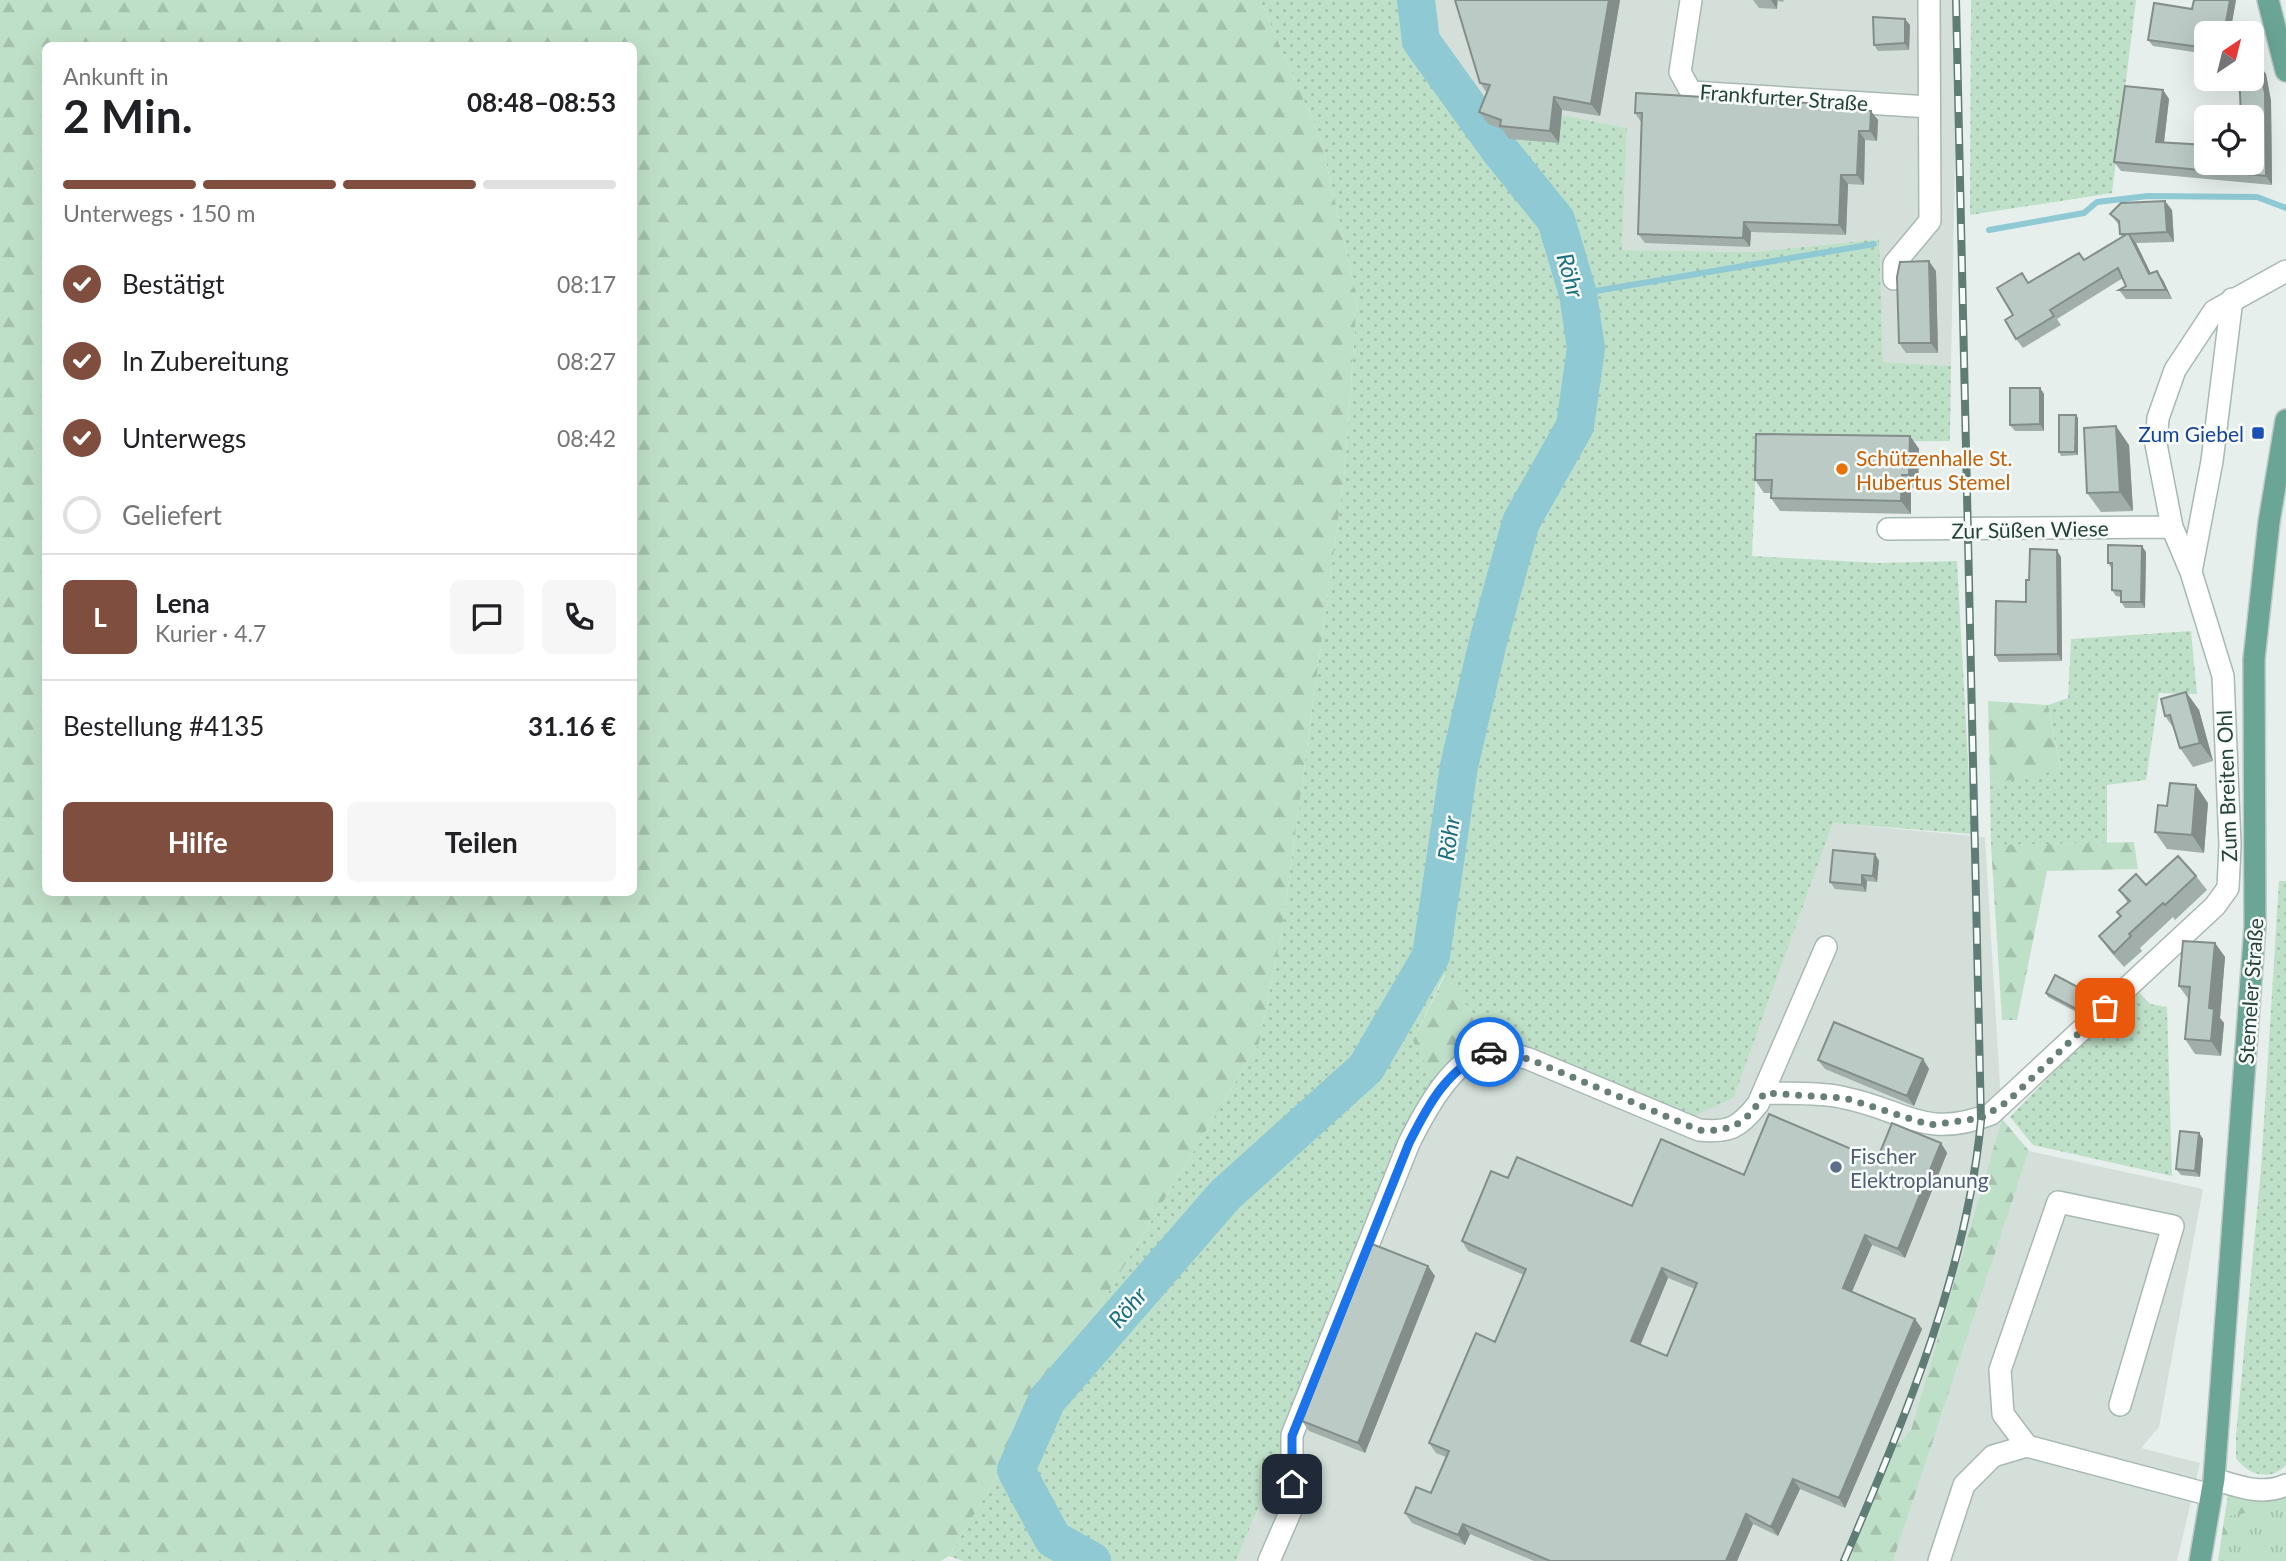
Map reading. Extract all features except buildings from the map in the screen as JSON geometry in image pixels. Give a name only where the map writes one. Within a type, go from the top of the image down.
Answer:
[{"type":"main road","points":[[2268,0],[2285,63]]},
{"type":"main road","name":"Stemeler Straße","points":[[2200,1561],[2213,1487],[2255,926],[2254,659],[2269,522],[2286,420]]},
{"type":"street","name":"Frankfurter Straße","points":[[1691,0],[1680,72],[1691,92],[1929,107]]},
{"type":"street","points":[[1894,279],[1894,264],[1930,221],[1929,0]]},
{"type":"street","name":"Zum Breiten Ohl","points":[[1764,1093],[1845,1098],[1910,1121],[1930,1125],[1949,1124],[1992,1114],[2215,906],[2228,888],[2230,845],[2223,676],[2191,572],[2172,527],[2156,444],[2158,418],[2175,370],[2214,311],[2286,271]]},
{"type":"street","name":"Zum Breiten Ohl","points":[[2191,572],[2212,461],[2232,299]]},
{"type":"street","name":"Zur Süßen Wiese","points":[[1888,529],[2172,527]]},
{"type":"street","points":[[1269,1561],[1292,1508],[1292,1436],[1409,1143],[1427,1107],[1452,1076],[1470,1059],[1491,1051],[1508,1053],[1529,1059],[1699,1130],[1720,1132],[1743,1123],[1764,1093],[1826,947]]},
{"type":"street","points":[[2027,1446],[2003,1414],[2000,1370],[2059,1202],[2173,1226],[2120,1405]]},
{"type":"street","points":[[1939,1561],[1964,1485],[1993,1456],[2027,1446],[2213,1487],[2264,1490],[2286,1485]]},
{"type":"shaded area","points":[[1435,0],[1958,0],[1951,366],[1883,362],[1878,239],[1754,252],[1622,250],[1627,128],[1483,99],[1435,32]]},
{"type":"shaded area","points":[[1833,823],[1985,837],[2002,1119],[1911,1430],[1891,1451],[1849,1561],[1236,1561],[1436,1084],[1508,1049],[1734,1097]]},
{"type":"shaded area","points":[[2029,1151],[2203,1189],[2159,1427],[2141,1448],[2200,1463],[2177,1561],[1893,1561]]},
{"type":"green space","points":[[0,0],[1260,0],[1321,140],[1357,298],[1345,469],[1282,931],[1259,1043],[949,1556],[941,1561],[0,1561]]},
{"type":"green space","points":[[1260,0],[1435,0],[1435,32],[1483,99],[1627,128],[1622,250],[1754,252],[1879,239],[1883,362],[1951,366],[1950,441],[1757,442],[1752,556],[1878,563],[1957,561],[1972,834],[1833,823],[1734,1097],[1678,1124],[1508,1049],[1436,1084],[1236,1561],[963,1561],[949,1556],[1259,1043],[1282,931],[1345,469],[1357,298],[1321,140]],"holes":[[[1444,975],[1477,1020],[1506,1047],[1413,1041]]]},
{"type":"green space","points":[[1971,0],[2136,0],[2112,193],[1970,215]]},
{"type":"green space","points":[[2191,631],[2197,694],[2159,693],[2146,780],[2107,785],[2107,843],[1991,845],[1990,784],[2061,769],[2048,705],[2068,698],[2071,639]]},
{"type":"green space","points":[[1988,701],[2048,705],[2061,770],[1990,784]]},
{"type":"green space","points":[[2134,842],[2138,869],[2047,871],[2017,1020],[2002,1020],[1991,845]]},
{"type":"green space","points":[[2279,881],[2286,881],[2286,1465],[2266,1475],[2247,1469],[2236,1458],[2236,1436],[2261,1169]]},
{"type":"green space","points":[[1445,975],[1477,1020],[1506,1048],[1436,1084],[1413,1041]]},
{"type":"green space","points":[[2135,988],[2150,1004],[2167,1007],[2172,1176],[2033,1145],[2010,1117]]},
{"type":"green space","points":[[2002,1119],[2029,1151],[1893,1561],[1849,1561],[1891,1451],[1911,1430]]},
{"type":"green space","points":[[2228,1494],[2261,1501],[2286,1498],[2286,1561],[2218,1561]]},
{"type":"green space","points":[[2286,1505],[2286,1561],[2224,1561],[2230,1516]]},
{"type":"waterway","name":"Röhr","points":[[1092,1561],[1053,1539],[1016,1470],[1047,1400],[1225,1195],[1366,1068],[1431,956],[1459,766],[1488,642],[1521,522],[1575,426],[1586,348],[1578,294],[1556,220],[1498,148],[1421,41],[1416,0]]},
{"type":"waterway","points":[[1989,230],[2084,213],[2097,202],[2148,196],[2257,197],[2286,208]]},
{"type":"waterway","points":[[1578,294],[1874,244]]},
{"type":"railway","points":[[1844,1561],[1910,1400],[1947,1291],[1962,1235],[1981,1121],[1956,0]]},
{"type":"way so far","points":[[1489,1052],[1508,1053],[1529,1059],[1699,1130],[1720,1132],[1743,1123],[1764,1093],[1845,1098],[1910,1121],[1930,1125],[1949,1124],[1992,1114],[2105,1008]]},
{"type":"place","name":"Zum Giebel","points":[[2258,433]]},
{"type":"place","name":"Schützenhalle St. Hubertus Stemel","points":[[1842,469]]},
{"type":"place","name":"Fischer Elektroplanung","points":[[1836,1167]]},
{"type":"route","points":[[1292,1484],[1292,1436],[1409,1143],[1427,1107],[1452,1076],[1470,1059],[1489,1052]]}]
